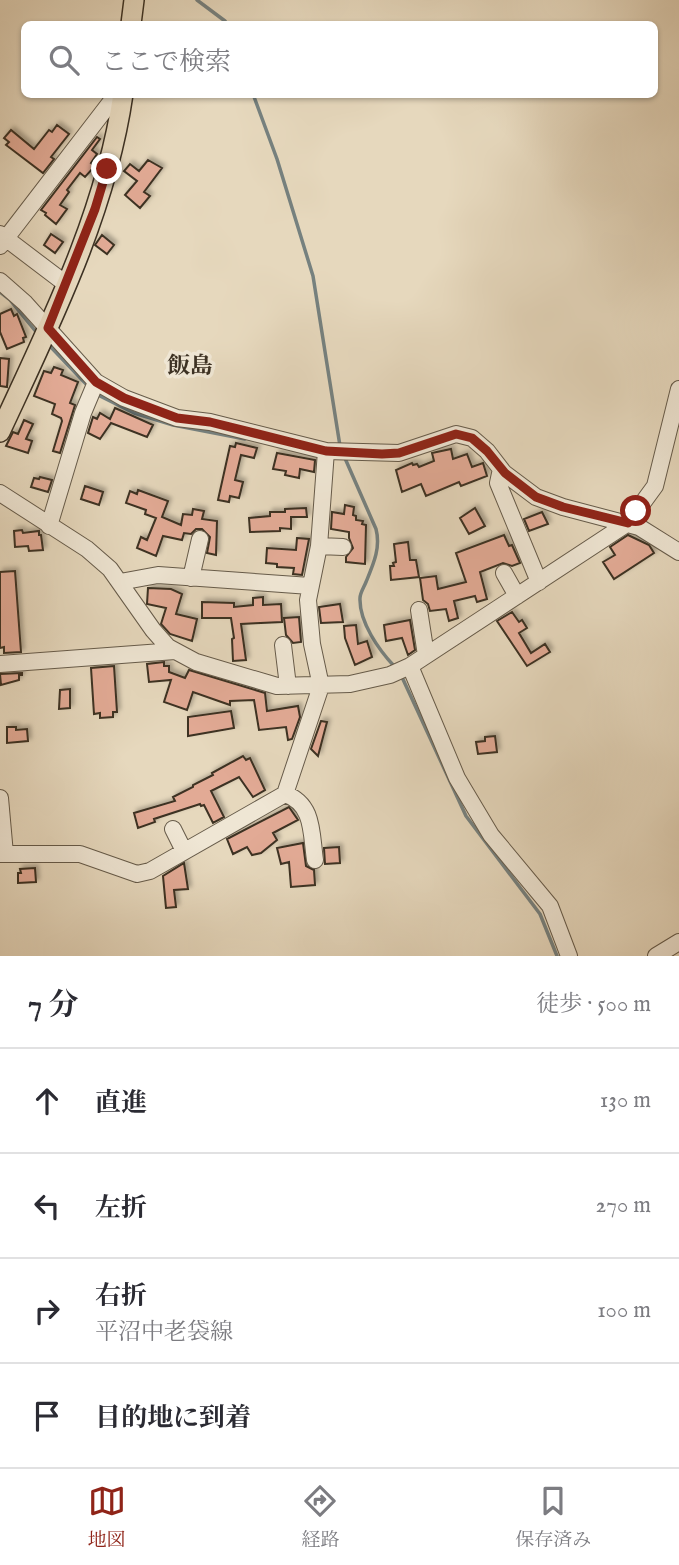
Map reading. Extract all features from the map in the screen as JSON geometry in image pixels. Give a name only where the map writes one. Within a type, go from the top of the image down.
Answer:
[{"type":"main road","points":[[131,21],[134,0]]},
{"type":"main road","points":[[0,432],[66,284],[107,169],[122,98]]},
{"type":"street","points":[[66,284],[2,239],[110,103],[120,98]]},
{"type":"street","points":[[0,281],[48,328],[96,382],[124,398],[177,418],[210,422],[326,451],[399,453],[456,434],[472,438],[521,488],[536,497],[563,507],[628,523],[657,536],[679,552]]},
{"type":"street","points":[[49,526],[83,413],[96,382]]},
{"type":"street","points":[[0,493],[87,549],[110,569],[153,630],[175,651],[196,662],[277,686],[350,684],[375,679],[410,666],[628,523],[655,486],[679,388]]},
{"type":"street","points":[[0,798],[2,854],[80,854],[137,873],[150,871],[285,794],[321,686],[308,619],[310,586],[319,546],[326,451]]},
{"type":"street","points":[[501,469],[498,483],[539,582]]},
{"type":"street","points":[[191,578],[200,539]]},
{"type":"street","points":[[319,546],[343,547]]},
{"type":"street","points":[[504,573],[517,596]]},
{"type":"street","points":[[120,582],[158,575],[310,586]]},
{"type":"street","points":[[419,610],[426,655]]},
{"type":"street","points":[[283,645],[288,685]]},
{"type":"street","points":[[0,664],[175,651]]},
{"type":"street","points":[[410,666],[457,778],[491,835],[550,906],[569,956]]},
{"type":"street","points":[[285,794],[297,798],[305,807],[315,859]]},
{"type":"street","points":[[173,829],[184,851]]},
{"type":"street","points":[[656,956],[679,942]]},
{"type":"building","points":[[57,125],[69,134],[51,157],[54,159],[43,173],[6,145],[9,142],[4,138],[11,130],[34,149],[49,130],[52,132]]},
{"type":"building","points":[[97,137],[100,139],[92,150],[97,154],[91,163],[95,166],[85,177],[80,173],[67,190],[69,192],[60,205],[67,209],[56,224],[41,210]]},
{"type":"building","points":[[148,160],[162,168],[144,192],[150,196],[140,208],[125,195],[137,181],[124,171],[130,164],[139,171]]},
{"type":"building","points":[[51,234],[63,242],[55,253],[44,245]]},
{"type":"building","points":[[102,235],[114,245],[107,254],[95,245]]},
{"type":"building","points":[[11,309],[14,316],[17,314],[26,337],[23,338],[24,342],[7,349],[0,332],[0,314]]},
{"type":"building","points":[[0,358],[9,359],[7,387],[0,386]]},
{"type":"building","points":[[54,367],[63,370],[61,375],[78,382],[70,403],[75,405],[60,453],[53,451],[62,421],[52,414],[55,404],[34,396],[44,371],[51,373]]},
{"type":"building","points":[[115,408],[153,425],[147,437],[111,423],[100,439],[88,433],[93,417],[97,419],[100,413],[110,419]]},
{"type":"building","points":[[24,420],[33,424],[26,439],[32,441],[28,453],[6,446],[13,432],[18,434]]},
{"type":"building","points":[[236,443],[257,448],[254,458],[241,455],[235,480],[243,482],[239,498],[230,496],[229,502],[218,500],[230,446],[235,447]]},
{"type":"building","points":[[451,449],[453,459],[467,454],[472,467],[483,463],[487,476],[461,486],[459,482],[426,496],[421,484],[402,492],[396,470],[412,463],[419,467],[434,461],[432,453]]},
{"type":"building","points":[[277,453],[315,460],[314,472],[300,469],[299,478],[285,475],[286,471],[273,469]]},
{"type":"building","points":[[34,478],[52,480],[48,492],[31,487]]},
{"type":"building","points":[[85,486],[103,492],[99,505],[81,499]]},
{"type":"building","points":[[138,490],[168,501],[162,517],[181,525],[183,514],[192,515],[193,509],[204,511],[202,519],[217,521],[216,555],[207,553],[210,537],[202,529],[196,529],[191,534],[184,533],[182,540],[163,536],[156,556],[137,548],[141,537],[147,540],[156,518],[145,514],[146,510],[126,503],[130,491],[137,494]]},
{"type":"building","points":[[345,505],[354,507],[353,515],[356,520],[363,521],[362,524],[366,525],[365,564],[346,562],[346,557],[353,548],[349,532],[331,529],[332,512],[344,514]]},
{"type":"building","points":[[306,508],[307,517],[291,517],[291,529],[250,532],[249,518],[270,516],[270,512],[285,512],[285,509]]},
{"type":"building","points":[[475,508],[485,526],[469,534],[460,518]]},
{"type":"building","points":[[542,512],[548,524],[529,531],[524,519]]},
{"type":"building","points":[[22,530],[23,533],[39,531],[43,550],[29,551],[28,546],[15,547],[14,531]]},
{"type":"building","points":[[504,535],[520,563],[512,566],[503,563],[480,572],[487,599],[477,602],[475,596],[454,601],[458,618],[449,621],[446,609],[430,611],[423,600],[420,578],[436,576],[438,589],[466,582],[456,553]]},
{"type":"building","points":[[628,535],[649,545],[654,553],[614,579],[603,562],[615,555],[610,547]]},
{"type":"building","points":[[297,538],[309,539],[302,575],[293,574],[294,568],[266,563],[267,548],[296,550]]},
{"type":"building","points":[[408,542],[410,560],[416,560],[419,577],[391,580],[390,566],[394,566],[393,563],[396,562],[394,544]]},
{"type":"building","points":[[15,571],[21,652],[4,653],[4,647],[0,648],[0,572]]},
{"type":"building","points":[[148,588],[171,589],[182,594],[176,614],[197,619],[192,641],[170,634],[161,624],[166,608],[147,604]]},
{"type":"building","points":[[263,597],[263,605],[281,604],[282,622],[241,624],[246,660],[233,661],[231,618],[202,618],[202,602],[234,603],[234,607],[253,605],[253,598]]},
{"type":"building","points":[[340,604],[343,622],[321,623],[319,607]]},
{"type":"building","points":[[512,612],[527,628],[519,633],[531,653],[545,644],[550,652],[527,666],[497,621]]},
{"type":"building","points":[[299,617],[301,642],[293,643],[286,635],[284,618]]},
{"type":"building","points":[[410,620],[415,650],[408,655],[402,638],[386,641],[384,625]]},
{"type":"building","points":[[356,625],[358,644],[367,641],[372,657],[355,665],[345,638],[344,626]]},
{"type":"building","points":[[164,662],[164,666],[169,666],[169,672],[185,678],[189,670],[265,693],[267,711],[298,706],[300,717],[292,739],[288,740],[286,727],[259,730],[254,700],[230,701],[230,705],[193,692],[187,710],[164,702],[171,680],[149,682],[147,664]]},
{"type":"building","points":[[114,666],[117,712],[113,712],[113,717],[100,718],[100,713],[94,714],[91,668]]},
{"type":"building","points":[[22,673],[19,680],[1,685],[0,674]]},
{"type":"building","points":[[70,689],[70,708],[59,709],[60,690]]},
{"type":"building","points":[[231,711],[234,728],[188,736],[188,717]]},
{"type":"building","points":[[321,721],[327,722],[318,756],[311,749]]},
{"type":"building","points":[[7,727],[27,729],[28,741],[7,743]]},
{"type":"building","points":[[495,736],[497,752],[478,754],[476,742]]},
{"type":"building","points":[[243,756],[246,760],[250,758],[265,790],[253,797],[239,777],[211,791],[224,817],[213,823],[204,805],[200,804],[154,819],[155,822],[138,828],[134,813],[175,801],[173,797]]},
{"type":"building","points":[[289,807],[298,820],[273,833],[277,840],[261,853],[252,855],[247,847],[233,854],[227,839]]},
{"type":"building","points":[[303,843],[306,866],[314,870],[315,885],[291,887],[289,862],[281,864],[277,848]]},
{"type":"building","points":[[339,847],[340,863],[325,864],[324,848]]},
{"type":"building","points":[[184,863],[188,889],[174,890],[176,907],[166,908],[163,876]]},
{"type":"building","points":[[35,868],[36,882],[18,883],[20,869]]},
{"type":"waterway","points":[[197,0],[225,21]]},
{"type":"waterway","points":[[254,98],[277,159],[313,276],[340,446]]},
{"type":"waterway","points":[[0,292],[37,333]]},
{"type":"waterway","points":[[47,343],[88,386]]},
{"type":"waterway","points":[[96,394],[134,413],[173,425],[245,439]]},
{"type":"waterway","points":[[344,456],[376,529],[378,543],[376,556],[360,596],[363,617],[376,644],[394,666]]},
{"type":"waterway","points":[[401,675],[466,816],[540,914],[557,956]]},
{"type":"district","name":"飯島","points":[[190,365]]},
{"type":"route","points":[[107,169],[95,209],[48,328],[84,371],[108,390],[177,418],[210,422],[326,451],[399,453],[456,434],[472,438],[521,488],[536,497],[563,507],[628,523],[636,511]]}]
